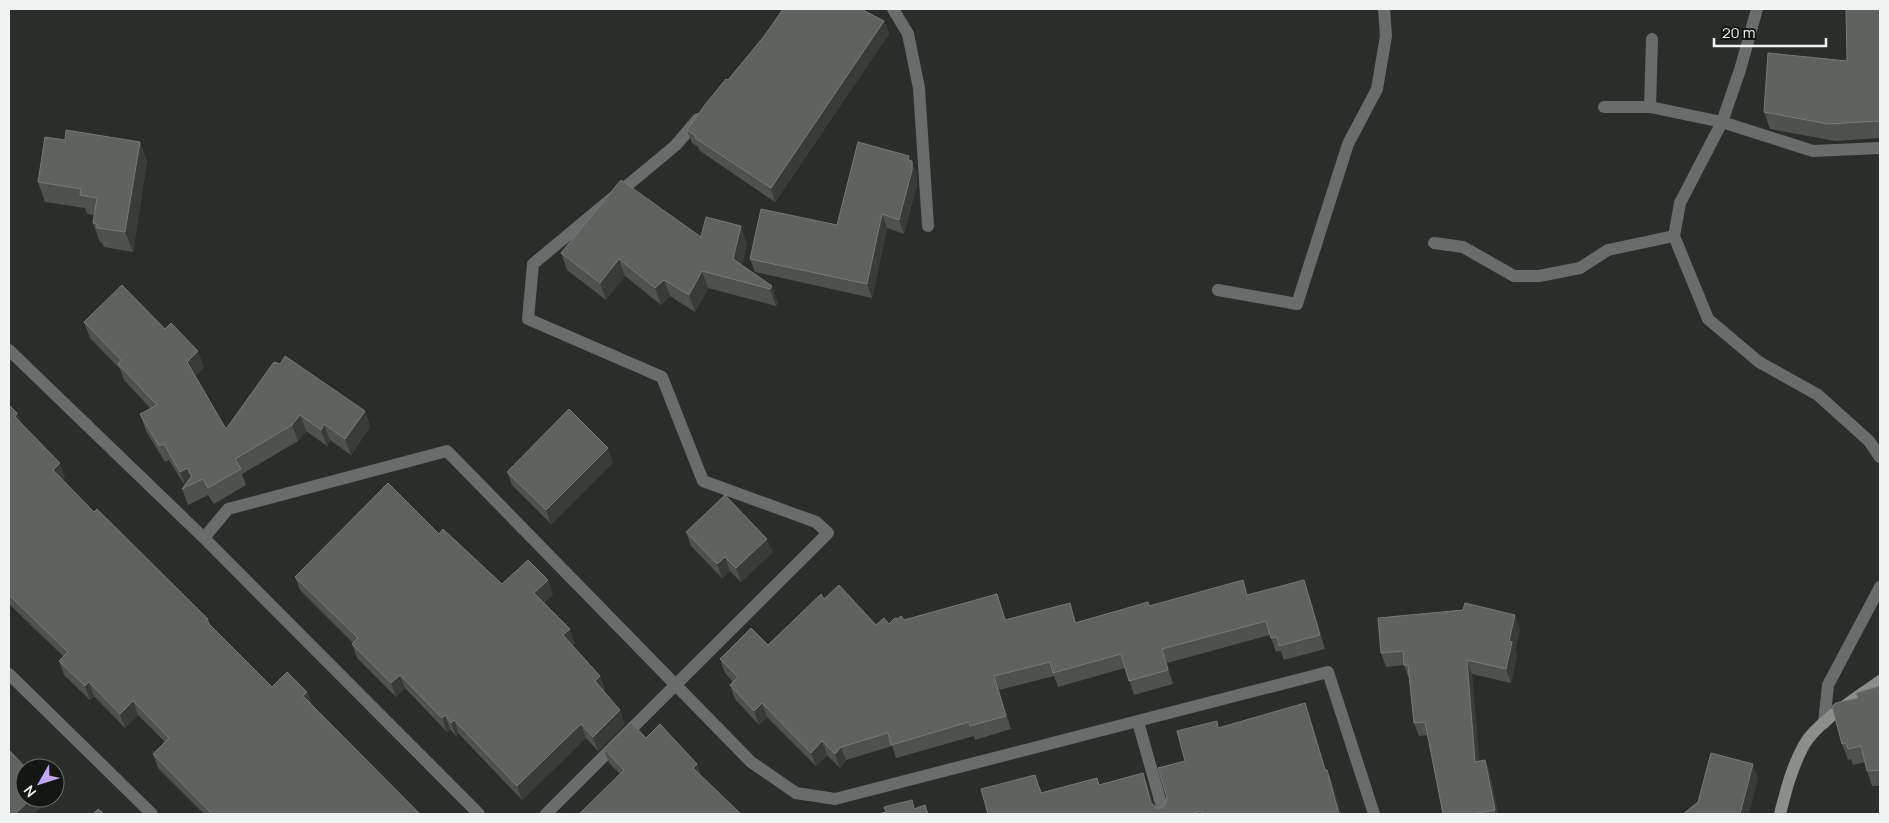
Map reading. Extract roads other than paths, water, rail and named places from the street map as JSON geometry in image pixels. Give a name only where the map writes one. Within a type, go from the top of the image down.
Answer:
[{"type":"main road","points":[[1780,814],[1790,777],[1805,743],[1824,723],[1880,680]]},
{"type":"street","points":[[894,9],[908,34],[919,88],[928,226]]},
{"type":"street","points":[[1218,290],[1297,304],[1348,144],[1377,89],[1386,36],[1384,9]]},
{"type":"street","points":[[1757,9],[1740,70],[1722,122],[1680,203],[1674,236],[1708,319],[1759,362],[1818,395],[1869,440],[1880,457]]},
{"type":"street","points":[[1650,107],[1652,39]]},
{"type":"street","points":[[1604,108],[1650,107],[1722,122],[1813,151],[1880,148]]},
{"type":"street","points":[[546,814],[828,533],[816,522],[703,481],[662,377],[528,319],[533,264],[676,145],[707,108]]},
{"type":"street","points":[[1434,243],[1463,247],[1514,276],[1539,276],[1580,268],[1608,250],[1674,236]]},
{"type":"street","points":[[9,350],[204,538],[479,814]]},
{"type":"street","points":[[204,538],[228,510],[447,451],[751,762],[796,793],[835,799],[1328,672],[1374,814]]},
{"type":"street","points":[[1824,723],[1828,685],[1880,587]]},
{"type":"street","points":[[9,674],[152,814]]},
{"type":"street","points":[[1138,722],[1164,814]]}]
